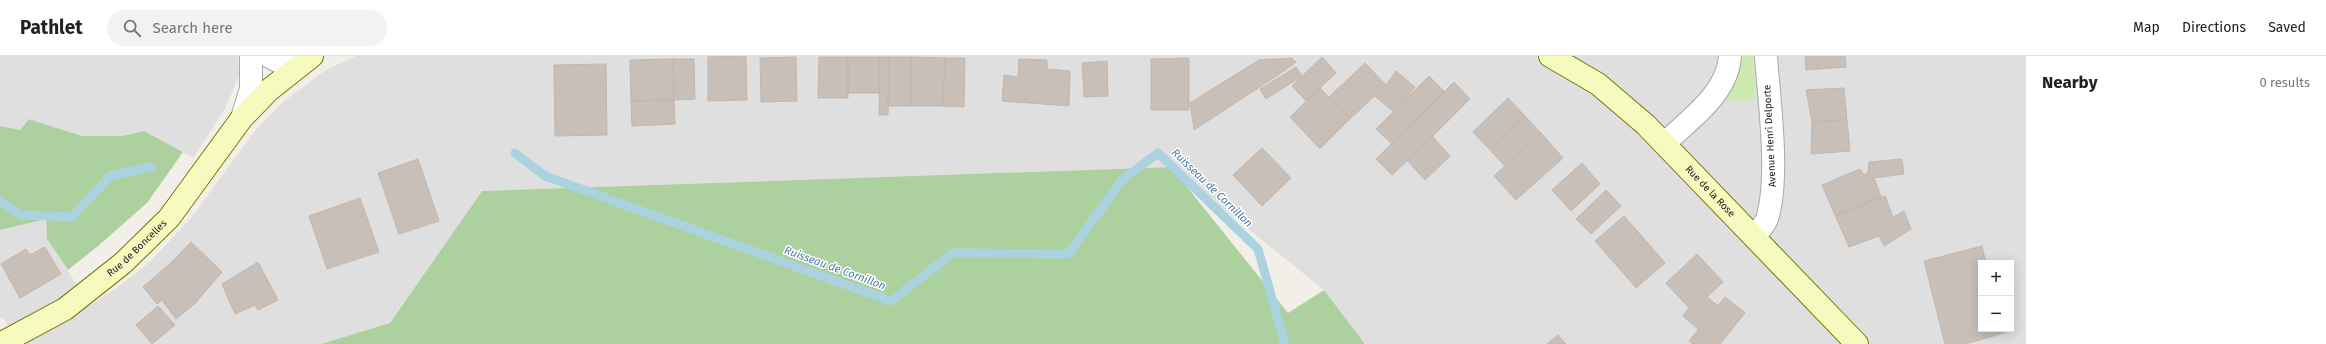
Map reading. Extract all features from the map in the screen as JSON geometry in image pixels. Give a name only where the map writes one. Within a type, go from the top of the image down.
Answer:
[{"type":"main road","points":[[242,118],[294,63],[312,56]]},
{"type":"main road","name":"Rue de la Rose","points":[[1550,56],[1598,84],[1665,143],[1857,344]]},
{"type":"main road","name":"Rue de Boncelles","points":[[0,344],[65,309],[123,263],[168,218],[242,118]]},
{"type":"street","points":[[242,118],[251,89],[251,56]]},
{"type":"street","points":[[268,56],[294,63]]},
{"type":"street","points":[[1665,143],[1720,88],[1728,72],[1730,56]]},
{"type":"street","name":"Avenue Henri Delporte","points":[[1754,236],[1762,228],[1766,220],[1772,193],[1766,56]]},
{"type":"shaded area","points":[[0,56],[238,56],[239,75],[225,109],[193,158],[144,131],[122,136],[82,136],[30,119],[20,130],[0,126]]},
{"type":"shaded area","points":[[356,56],[2026,56],[2026,344],[1365,344],[1324,290],[1171,167],[482,191],[390,323],[321,344],[19,344],[3,317],[0,319],[0,230],[46,219],[47,239],[90,305],[114,290],[151,261],[191,218],[254,132],[284,101],[326,70]]},
{"type":"green space","points":[[1739,56],[1753,56],[1756,99],[1724,102],[1735,83]]},
{"type":"green space","points":[[29,119],[82,136],[122,136],[144,131],[183,152],[147,203],[68,270],[47,239],[46,219],[0,230],[0,126],[20,130]]},
{"type":"green space","points":[[1171,167],[1288,313],[1324,290],[1365,344],[321,344],[390,323],[482,191]]},
{"type":"building","points":[[746,56],[747,100],[708,101],[708,57]]},
{"type":"building","points":[[1805,56],[1845,56],[1846,67],[1806,70]]},
{"type":"building","points":[[796,57],[797,101],[761,102],[760,58]]},
{"type":"building","points":[[819,57],[848,57],[848,98],[818,98]]},
{"type":"building","points":[[848,57],[880,57],[880,93],[848,93]]},
{"type":"building","points":[[880,57],[889,57],[888,115],[879,115]]},
{"type":"building","points":[[889,57],[911,57],[911,106],[888,106]]},
{"type":"building","points":[[911,57],[945,58],[943,106],[911,106]]},
{"type":"building","points":[[1322,57],[1336,73],[1306,101],[1292,86]]},
{"type":"building","points":[[945,58],[965,58],[964,107],[943,106]]},
{"type":"building","points":[[1189,58],[1189,110],[1151,110],[1151,59]]},
{"type":"building","points":[[1292,58],[1296,62],[1194,130],[1190,103],[1259,60]]},
{"type":"building","points":[[673,59],[694,59],[695,99],[674,100]]},
{"type":"building","points":[[673,59],[674,100],[631,101],[630,60]]},
{"type":"building","points":[[1019,59],[1047,60],[1047,69],[1070,71],[1069,106],[1002,101],[1004,75],[1018,77]]},
{"type":"building","points":[[1107,61],[1108,96],[1084,97],[1082,63]]},
{"type":"building","points":[[1365,63],[1386,85],[1350,119],[1329,97]]},
{"type":"building","points":[[606,64],[607,135],[555,136],[554,65]]},
{"type":"building","points":[[1296,67],[1302,76],[1266,99],[1260,89]]},
{"type":"building","points":[[1396,71],[1415,87],[1394,112],[1375,96],[1386,85]]},
{"type":"building","points":[[1429,76],[1444,91],[1392,144],[1376,129]]},
{"type":"building","points":[[1454,82],[1470,99],[1439,130],[1423,113]]},
{"type":"building","points":[[1320,88],[1350,119],[1320,149],[1290,117]]},
{"type":"building","points":[[1844,88],[1847,120],[1812,122],[1806,90]]},
{"type":"building","points":[[1508,98],[1525,116],[1490,150],[1473,132]]},
{"type":"building","points":[[674,100],[675,124],[632,126],[631,101]]},
{"type":"building","points":[[1423,113],[1439,130],[1392,175],[1376,159]]},
{"type":"building","points":[[1525,116],[1541,133],[1506,167],[1490,150]]},
{"type":"building","points":[[1847,120],[1850,151],[1811,154],[1812,122]]},
{"type":"building","points":[[1541,133],[1563,158],[1516,200],[1494,176]]},
{"type":"building","points":[[1432,136],[1450,156],[1425,180],[1407,160]]},
{"type":"building","points":[[1262,148],[1291,178],[1262,206],[1233,175]]},
{"type":"building","points":[[418,159],[439,221],[399,234],[378,173]]},
{"type":"building","points":[[1902,159],[1904,174],[1874,178],[1881,197],[1835,215],[1822,185],[1860,169],[1864,175],[1868,172],[1869,162]]},
{"type":"building","points":[[1582,163],[1600,184],[1571,211],[1552,190]]},
{"type":"building","points":[[1606,190],[1621,206],[1591,234],[1576,219]]},
{"type":"building","points":[[1885,196],[1893,217],[1904,211],[1911,229],[1884,246],[1879,236],[1849,247],[1835,215]]},
{"type":"building","points":[[360,198],[379,252],[327,269],[309,216]]},
{"type":"building","points":[[1624,216],[1638,232],[1609,257],[1595,241]]},
{"type":"building","points":[[1638,232],[1654,250],[1625,275],[1609,257]]},
{"type":"building","points":[[191,242],[222,272],[197,301],[182,284],[187,279],[172,262]]},
{"type":"building","points":[[1982,246],[1985,260],[1978,260],[1978,332],[2004,333],[1965,344],[1945,344],[1924,261]]},
{"type":"building","points":[[45,247],[61,274],[20,298],[1,264],[26,249],[30,255]]},
{"type":"building","points":[[1654,250],[1665,263],[1636,288],[1625,275]]},
{"type":"building","points":[[1697,254],[1723,282],[1707,297],[1718,306],[1698,329],[1683,316],[1689,308],[1666,283]]},
{"type":"building","points":[[172,262],[187,279],[182,284],[198,301],[176,319],[162,300],[157,304],[143,287]]},
{"type":"building","points":[[258,262],[278,300],[258,310],[255,305],[235,314],[222,284]]},
{"type":"building","points":[[1725,297],[1745,313],[1720,344],[1693,344],[1689,341]]},
{"type":"building","points":[[158,306],[175,325],[152,344],[136,325]]},
{"type":"building","points":[[1558,335],[1566,344],[1547,344]]},
{"type":"waterway","name":"Ruisseau de Cornillon","points":[[515,153],[545,176],[891,301],[953,253],[1068,254],[1123,179],[1158,153],[1258,249],[1285,344]]},
{"type":"waterway","name":"Ruisseau de Cornillon","points":[[0,201],[22,215],[72,217],[110,176],[151,167]]}]
